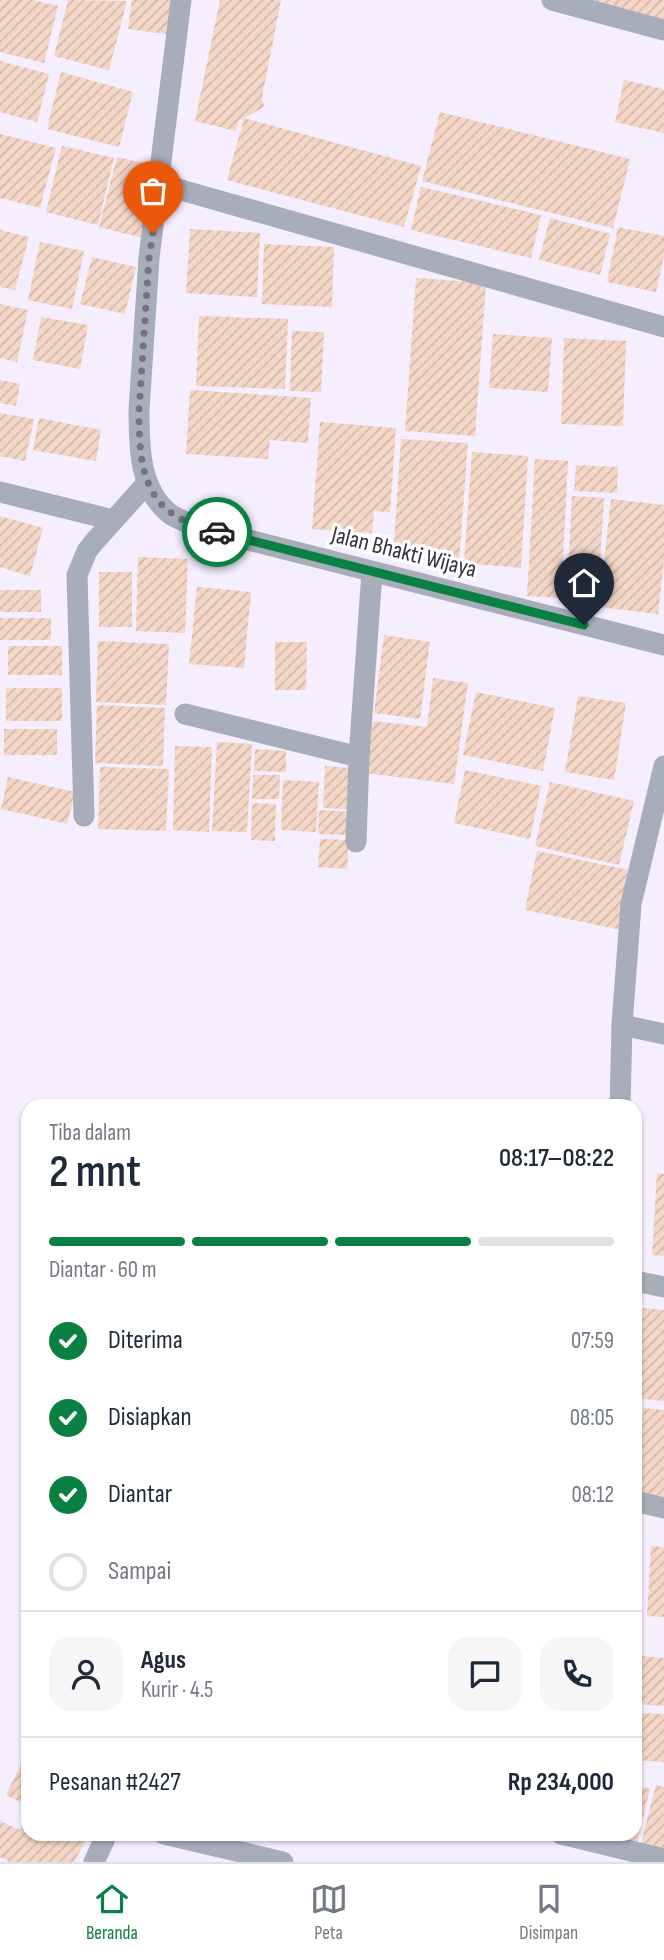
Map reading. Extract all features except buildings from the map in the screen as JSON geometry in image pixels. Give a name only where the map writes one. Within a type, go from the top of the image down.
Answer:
[{"type":"street","points":[[84,816],[77,575],[87,551],[147,483],[139,435],[139,411],[149,258],[181,0]]},
{"type":"street","points":[[552,0],[664,30]]},
{"type":"street","points":[[160,184],[664,327]]},
{"type":"street","name":"Jalan Bhakti Wijaya","points":[[147,483],[157,501],[172,515],[201,528],[664,645]]},
{"type":"street","points":[[0,492],[113,520]]},
{"type":"street","points":[[356,842],[372,572]]},
{"type":"street","points":[[185,714],[359,757]]},
{"type":"street","points":[[620,1099],[622,1025],[631,904],[664,766]]},
{"type":"street","points":[[622,1025],[664,1034]]},
{"type":"street","points":[[642,1282],[664,1287]]},
{"type":"street","points":[[642,1503],[664,1508]]},
{"type":"street","points":[[94,1862],[104,1841]]},
{"type":"street","points":[[194,1841],[283,1862]]},
{"type":"street","points":[[591,1841],[664,1858]]},
{"type":"way so far","points":[[153,233],[139,411],[143,467],[147,483],[157,501],[172,515],[217,532]]},
{"type":"route","points":[[217,532],[584,625]]}]
